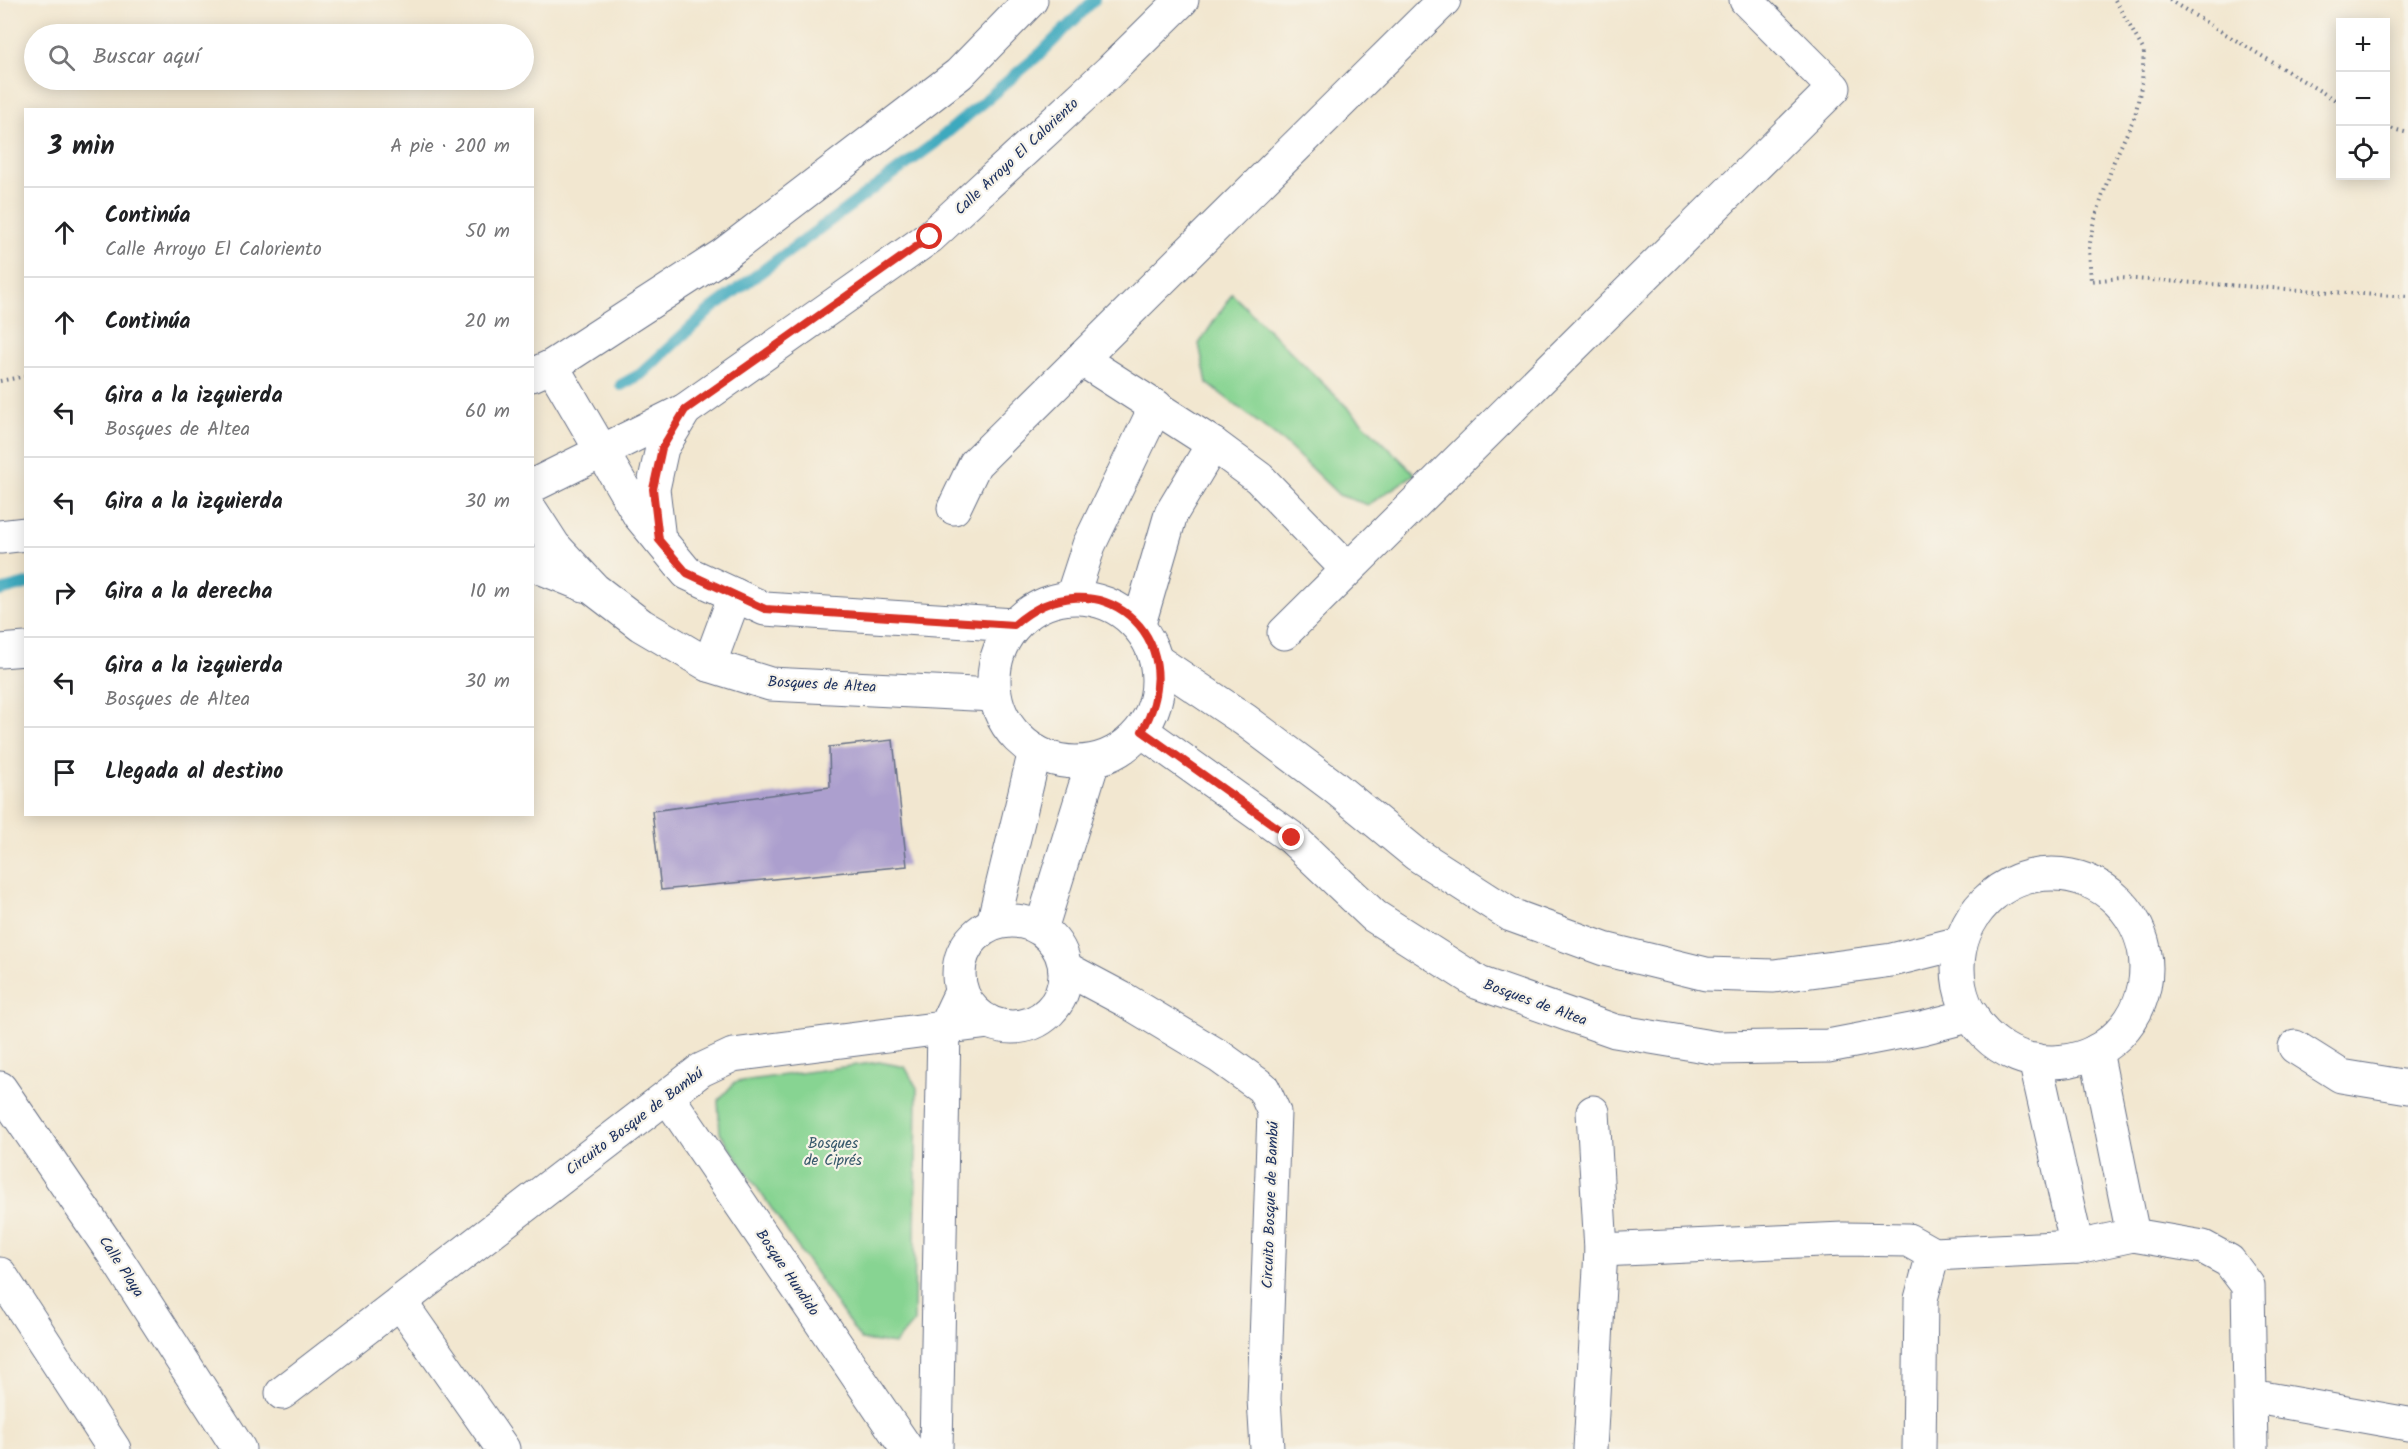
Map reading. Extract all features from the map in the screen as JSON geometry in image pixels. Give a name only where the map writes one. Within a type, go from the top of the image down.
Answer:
[{"type":"street","points":[[1014,625],[765,609],[687,573],[639,515],[602,450],[542,370],[723,255],[959,74],[1031,0]]},
{"type":"street","name":"Calle Arroyo El Caloriento","points":[[534,485],[685,410],[930,237],[1110,71],[1182,0]]},
{"type":"street","points":[[954,508],[975,464],[1443,0]]},
{"type":"street","points":[[1284,633],[1834,88],[1746,0]]},
{"type":"street","points":[[1081,359],[1213,444],[1259,478],[1347,570]]},
{"type":"street","points":[[1072,597],[1089,545],[1156,406]]},
{"type":"street","points":[[659,540],[653,489],[662,448],[685,410]]},
{"type":"street","points":[[1139,624],[1171,514],[1213,444]]},
{"type":"street","name":"Bosques de Altea","points":[[534,515],[554,546],[594,590],[641,625],[709,665],[770,684],[994,695]]},
{"type":"street","points":[[0,537],[24,534]]},
{"type":"street","points":[[534,565],[594,590]]},
{"type":"street","points":[[709,665],[735,595]]},
{"type":"street","points":[[1072,597],[1096,599],[1119,609],[1139,624],[1150,641],[1158,661],[1159,686],[1154,710],[1142,731],[1128,744],[1093,761],[1073,762],[1054,759],[1035,751],[1016,737],[1002,717],[994,695],[994,670],[1000,646],[1014,625],[1030,611],[1050,601],[1072,597]]},
{"type":"street","points":[[0,651],[24,649]]},
{"type":"street","points":[[1158,661],[1245,720],[1416,854],[1511,915],[1604,949],[1706,974],[1774,976],[1892,960],[1960,943]]},
{"type":"street","name":"Bosques de Altea","points":[[1142,731],[1292,838],[1374,916],[1469,977],[1479,983],[1615,1031],[1717,1048],[1828,1046],[1922,1028],[1972,1015]]},
{"type":"street","points":[[993,924],[1035,751]]},
{"type":"street","points":[[1041,929],[1093,761]]},
{"type":"street","points":[[2053,873],[2084,879],[2111,894],[2132,916],[2144,945],[2147,976],[2133,1015],[2121,1032],[2096,1051],[2066,1061],[2035,1060],[2005,1050],[1980,1030],[1964,1003],[1957,973],[1960,943],[1974,915],[1995,893],[2023,878],[2053,873]]},
{"type":"street","points":[[1017,922],[1041,929],[1053,939],[1061,953],[1065,968],[1065,981],[1054,1006],[1041,1018],[1025,1026],[1006,1027],[989,1022],[968,1005],[961,992],[958,975],[960,959],[979,933],[993,924],[1017,922]]},
{"type":"street","name":"Circuito Bosque de Bambú","points":[[1065,968],[1125,1000],[1220,1057],[1263,1088],[1274,1112],[1264,1399],[1267,1449]]},
{"type":"street","points":[[936,1449],[944,1028],[961,992]]},
{"type":"street","points":[[1054,1006],[1088,998],[1125,1000]]},
{"type":"street","name":"Circuito Bosque de Bambú","points":[[282,1393],[701,1070],[733,1055],[989,1022]]},
{"type":"street","points":[[2295,1047],[2341,1076],[2408,1087]]},
{"type":"street","points":[[2096,1051],[2133,1235]]},
{"type":"street","points":[[2035,1060],[2077,1247]]},
{"type":"street","name":"Calle Playa","points":[[0,1088],[115,1256],[239,1449]]},
{"type":"street","name":"Bosque Hundido","points":[[668,1097],[907,1449]]},
{"type":"street","points":[[1590,1449],[1601,1250],[1593,1112]]},
{"type":"street","points":[[1601,1250],[1844,1239],[1908,1240],[1934,1254],[2077,1247],[2133,1235],[2203,1247],[2229,1262],[2248,1286],[2251,1449]]},
{"type":"street","points":[[1919,1449],[1921,1299],[1934,1254]]},
{"type":"street","points":[[0,1274],[114,1449]]},
{"type":"street","points":[[400,1302],[503,1449]]},
{"type":"street","points":[[2250,1396],[2408,1424]]},
{"type":"path","points":[[2115,0],[2144,51],[2135,116],[2114,161],[2093,225],[2089,249],[2091,281],[2120,278],[2408,297]]},
{"type":"path","points":[[2169,0],[2336,101]]},
{"type":"path","points":[[2390,129],[2408,134]]},
{"type":"path","points":[[0,381],[24,376]]},
{"type":"green space","points":[[1232,294],[1415,474],[1368,505],[1339,495],[1286,444],[1207,383],[1199,344]]},
{"type":"green space","name":"Bosques de Ciprés","points":[[879,1062],[905,1067],[917,1088],[914,1322],[895,1344],[861,1340],[720,1133],[718,1101],[735,1082]]},
{"type":"building","points":[[893,740],[907,866],[661,890],[652,811],[830,787],[829,747]]},
{"type":"waterway","points":[[621,385],[641,374],[711,309],[935,143],[1041,53],[1094,0]]},
{"type":"waterway","points":[[0,591],[24,585]]},
{"type":"route","points":[[930,237],[685,410],[662,448],[653,489],[659,540],[687,573],[765,609],[1014,625],[1030,611],[1050,601],[1072,597],[1096,599],[1119,609],[1139,624],[1150,641],[1158,661],[1159,686],[1154,710],[1142,731],[1292,838]]}]
